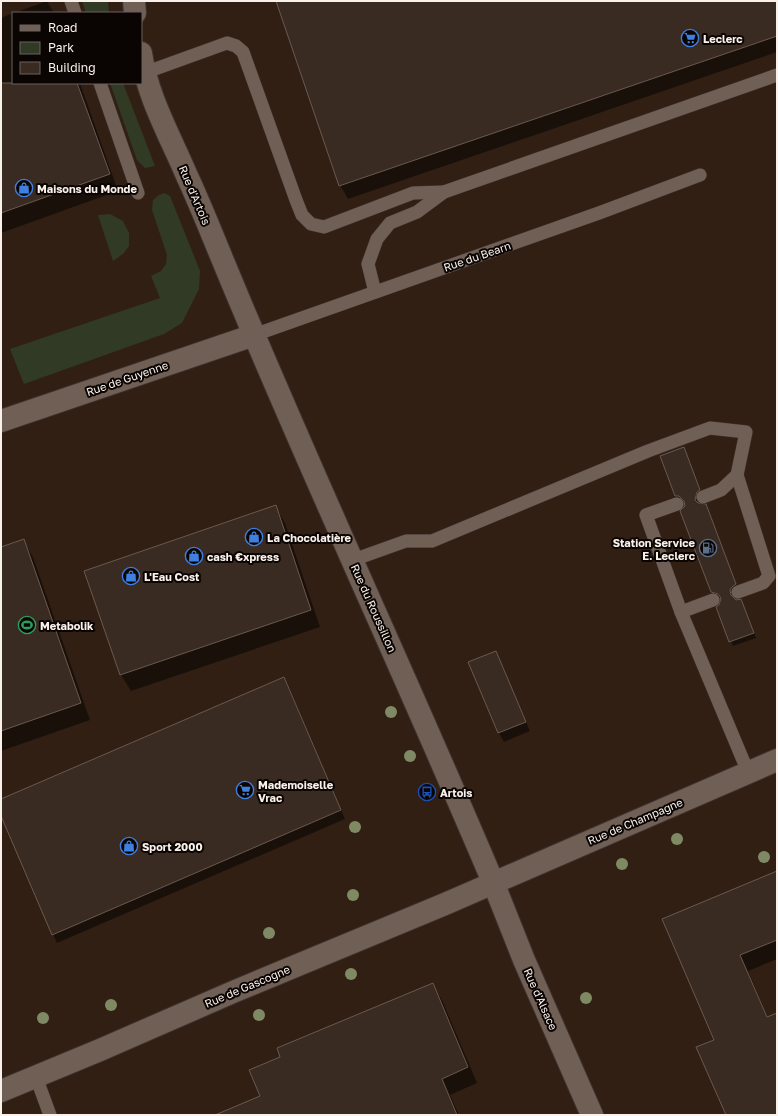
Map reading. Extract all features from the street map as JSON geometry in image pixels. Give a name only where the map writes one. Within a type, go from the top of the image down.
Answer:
[{"type":"street","name":"Rue d'Artois","points":[[142,63],[164,125],[188,176],[254,335]]},
{"type":"street","name":"Rue de Guyenne","points":[[1,421],[254,335]]},
{"type":"street","name":"Rue du Roussillon","points":[[254,335],[493,882]]},
{"type":"street","name":"Rue de Champagne","points":[[493,882],[777,760]]},
{"type":"street","name":"Rue de Gascogne","points":[[1,1091],[445,904],[493,882]]},
{"type":"street","name":"Rue d'Alsace","points":[[493,882],[524,960],[592,1115]]},
{"type":"lane","points":[[71,1],[75,12]]},
{"type":"lane","points":[[142,63],[227,43],[236,46],[243,52],[296,200],[302,215],[310,224],[324,226],[413,193],[444,192]]},
{"type":"lane","points":[[375,292],[368,264],[377,239],[390,223],[417,212],[444,192],[777,75]]},
{"type":"lane","points":[[100,84],[138,193]]},
{"type":"lane","name":"Rue du Bearn","points":[[254,335],[599,213],[700,174]]},
{"type":"lane","points":[[353,560],[406,541],[432,541],[648,451],[710,428],[746,432],[737,475],[769,576],[763,584],[738,592]]},
{"type":"lane","points":[[703,497],[721,490],[737,475]]},
{"type":"lane","points":[[677,504],[646,516],[681,612],[748,772]]},
{"type":"lane","points":[[681,612],[713,600]]},
{"type":"lane","points":[[36,1077],[50,1115]]},
{"type":"shaded area","points":[[1,1],[777,1],[777,1115],[1,1115]]},
{"type":"green space","points":[[82,1],[108,1],[109,12],[86,12]]},
{"type":"green space","points":[[110,84],[123,84],[155,166],[145,168],[137,160]]},
{"type":"green space","points":[[165,193],[170,196],[200,271],[199,289],[182,323],[164,334],[24,384],[10,349],[160,298],[151,276],[161,271],[166,264],[167,255],[152,210],[153,200],[159,195]]},
{"type":"green space","points":[[110,214],[123,221],[129,233],[129,246],[123,254],[113,261],[98,215]]},
{"type":"building","points":[[276,1],[777,1],[777,36],[339,186]]},
{"type":"building","points":[[1,83],[77,84],[110,174],[1,213]]},
{"type":"building","name":"Station Service E. Leclerc","points":[[684,447],[700,490],[697,492],[695,500],[698,503],[706,504],[736,584],[730,590],[731,595],[736,600],[741,599],[754,633],[729,642],[716,607],[719,605],[721,598],[718,594],[711,592],[680,511],[685,506],[684,501],[679,496],[675,496],[660,456]]},
{"type":"building","points":[[276,505],[311,610],[120,675],[84,571]]},
{"type":"building","name":"Metabolik","points":[[24,539],[81,703],[1,731],[1,547]]},
{"type":"building","points":[[496,651],[526,722],[498,733],[468,662]]},
{"type":"building","points":[[284,677],[341,810],[52,935],[1,816],[1,799]]},
{"type":"building","points":[[777,871],[777,940],[740,955],[767,1017],[777,1013],[777,1115],[726,1115],[696,1047],[714,1040],[662,919]]},
{"type":"building","points":[[433,983],[468,1067],[442,1079],[457,1115],[215,1115],[260,1096],[249,1070],[280,1057],[277,1048]]},
{"type":"place","name":"Leclerc","points":[[690,38]]},
{"type":"place","name":"Maisons du Monde","points":[[24,188]]},
{"type":"place","name":"La Chocolatière","points":[[254,537]]},
{"type":"place","name":"Station Service E. Leclerc","points":[[708,548]]},
{"type":"place","name":"cash €xpress","points":[[194,556]]},
{"type":"place","name":"L'Eau Cost","points":[[131,576]]},
{"type":"place","name":"Metabolik","points":[[27,625]]},
{"type":"place","name":"Mademoiselle Vrac","points":[[245,790]]},
{"type":"place","name":"Artois","points":[[427,792]]},
{"type":"place","name":"Sport 2000","points":[[129,846]]}]
